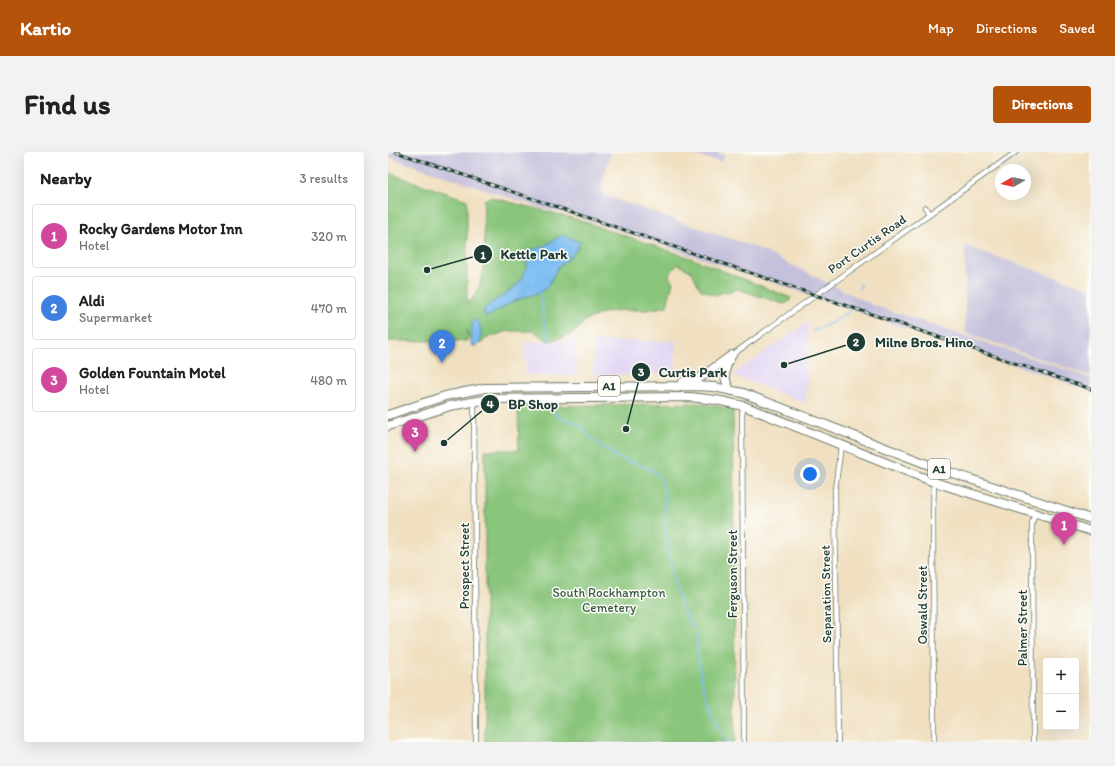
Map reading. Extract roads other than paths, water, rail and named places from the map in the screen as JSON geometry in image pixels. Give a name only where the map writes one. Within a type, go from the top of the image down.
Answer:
[{"type":"highway","points":[[664,386],[700,378],[732,355]]},
{"type":"highway","points":[[730,390],[726,382],[724,372],[732,355]]},
{"type":"highway","name":"A1","points":[[388,415],[446,396],[474,390],[526,387],[714,387],[743,393],[937,468],[1091,519]]},
{"type":"highway","name":"Prospect Street","points":[[474,390],[474,401]]},
{"type":"highway","name":"A1","points":[[388,426],[443,408],[474,401],[505,398],[690,398],[716,400],[744,406],[934,482],[1091,531]]},
{"type":"street","name":"Port Curtis Road","points":[[732,355],[1016,152]]},
{"type":"street","points":[[925,207],[930,214]]},
{"type":"street","name":"Prospect Street","points":[[474,401],[476,742]]},
{"type":"street","name":"Ferguson Street","points":[[744,406],[742,414],[744,742]]},
{"type":"street","name":"Separation Street","points":[[838,742],[835,489],[841,446]]},
{"type":"street","name":"Oswald Street","points":[[934,742],[934,482],[937,468]]},
{"type":"street","name":"Palmer Street","points":[[1033,742],[1032,523],[1035,514]]},
{"type":"water","points":[[563,235],[580,242],[575,252],[558,267],[547,287],[541,292],[514,301],[487,317],[484,314],[484,309],[515,286],[523,276],[524,270],[527,268],[527,250],[537,249]]},
{"type":"water","points":[[475,320],[479,322],[481,338],[477,346],[473,346],[471,344],[472,323]]},
{"type":"waterway","points":[[859,289],[861,284]]},
{"type":"waterway","points":[[540,292],[545,329],[550,341]]},
{"type":"waterway","points":[[813,331],[834,322],[851,310]]},
{"type":"waterway","points":[[552,404],[557,416],[578,424],[600,446],[620,458],[650,469],[655,472],[661,480],[664,490],[666,529],[673,575],[681,605],[694,628]]},
{"type":"waterway","points":[[697,633],[697,647],[701,675],[709,703],[728,742]]},
{"type":"railway","points":[[396,152],[1091,389]]},
{"type":"place","name":"Kettle Park","points":[[427,270]]},
{"type":"place","name":"Aldi","points":[[442,363]]},
{"type":"place","name":"Milne Bros. Hino","points":[[784,365]]},
{"type":"place","name":"Curtis Park","points":[[626,429]]},
{"type":"place","name":"BP Shop","points":[[444,443]]},
{"type":"place","name":"Golden Fountain Motel","points":[[415,452]]},
{"type":"place","name":"Rocky Gardens Motor Inn","points":[[1064,545]]},
{"type":"park label","name":"South Rockhampton Cemetery","points":[[609,600]]}]
